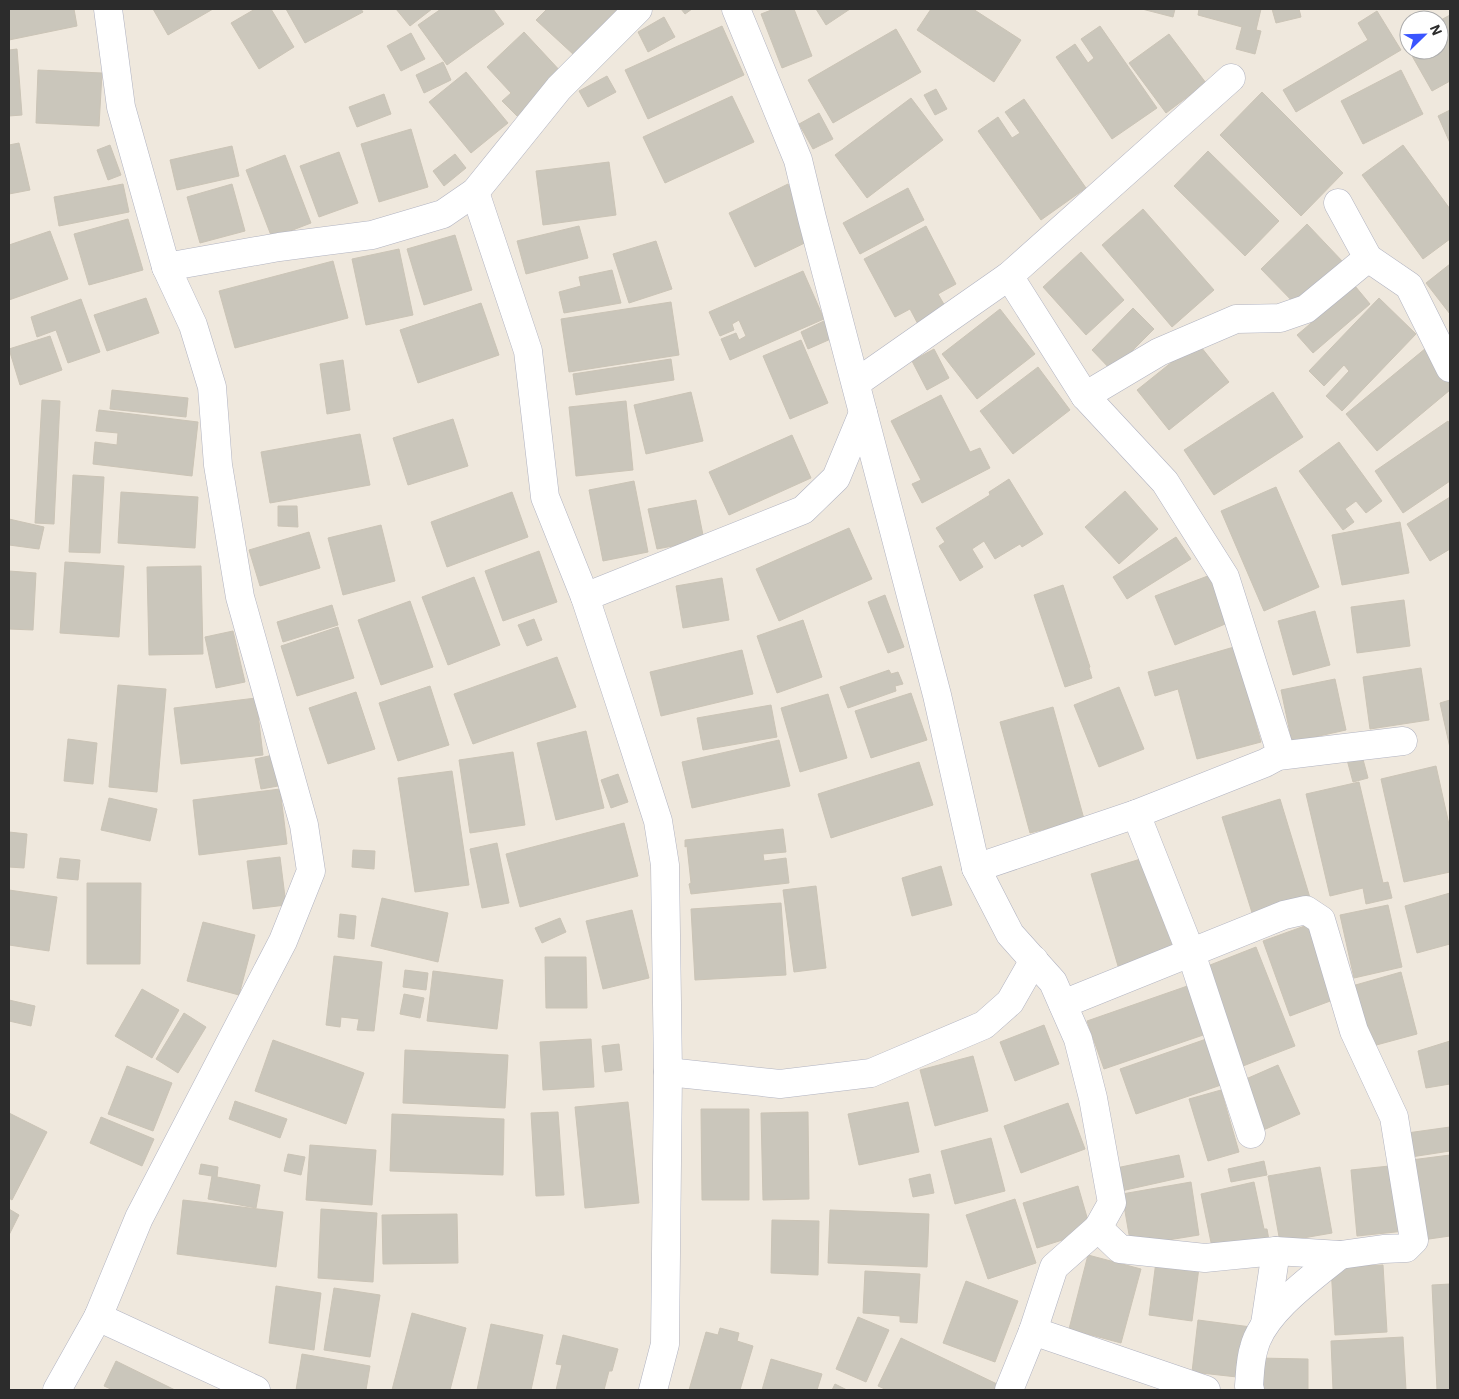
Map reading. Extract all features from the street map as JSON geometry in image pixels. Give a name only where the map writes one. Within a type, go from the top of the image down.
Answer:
[{"type":"street","points":[[57,1390],[98,1317],[139,1218],[283,941],[311,871],[304,825],[240,597],[218,465],[212,387],[193,324],[166,267],[121,107],[108,9]]},
{"type":"street","points":[[166,267],[279,247],[372,235],[443,214],[475,192],[559,88],[638,9]]},
{"type":"street","points":[[736,9],[798,160],[937,695],[976,868],[1010,934],[1053,982],[1078,1039],[1093,1098],[1112,1203],[1098,1228],[1054,1267],[1033,1331],[1009,1390]]},
{"type":"street","points":[[856,383],[1009,276],[1231,78]]},
{"type":"street","points":[[475,192],[528,350],[546,497],[585,597],[658,821],[664,856],[668,1072],[665,1344],[653,1390]]},
{"type":"street","points":[[1338,203],[1368,258],[1409,286],[1450,368]]},
{"type":"street","points":[[1085,396],[1159,352],[1236,319],[1280,318],[1306,309],[1368,258]]},
{"type":"street","points":[[1009,276],[1085,396],[1166,482],[1225,578],[1279,747],[1278,756]]},
{"type":"street","points":[[585,597],[804,510],[836,478],[863,413]]},
{"type":"street","points":[[976,868],[1136,814],[1265,763],[1278,756],[1403,741]]},
{"type":"street","points":[[1136,814],[1190,953],[1251,1134]]},
{"type":"street","points":[[1063,1004],[1284,915],[1306,910],[1321,920],[1354,1031],[1394,1118],[1414,1240],[1406,1248],[1340,1255],[1276,1251],[1205,1258],[1120,1249],[1098,1228]]},
{"type":"street","points":[[668,1072],[780,1084],[871,1073],[984,1025],[1010,1002],[1034,960]]},
{"type":"street","points":[[1265,1326],[1276,1251]]},
{"type":"street","points":[[1250,1390],[1254,1346],[1265,1326],[1285,1300],[1340,1255]]},
{"type":"street","points":[[98,1317],[256,1390]]},
{"type":"street","points":[[1033,1331],[1206,1390]]},
{"type":"building","points":[[9,9],[74,9],[77,26],[9,40]]},
{"type":"building","points":[[153,9],[213,9],[168,35]]},
{"type":"building","points":[[255,9],[271,9],[294,47],[259,69],[231,23]]},
{"type":"building","points":[[286,9],[361,9],[363,12],[305,43]]},
{"type":"building","points":[[396,9],[432,9],[410,26]]},
{"type":"building","points":[[441,9],[493,9],[504,24],[447,65],[418,25]]},
{"type":"building","points":[[547,9],[617,9],[574,55],[536,20]]},
{"type":"building","points":[[681,9],[692,9],[685,14]]},
{"type":"building","points":[[774,9],[794,9],[812,56],[782,68],[761,14]]},
{"type":"building","points":[[816,9],[850,9],[826,25]]},
{"type":"building","points":[[931,9],[973,9],[1021,40],[994,82],[917,30]]},
{"type":"building","points":[[1142,9],[1175,9],[1173,17]]},
{"type":"building","points":[[1199,9],[1261,9],[1256,30],[1261,31],[1255,54],[1236,49],[1242,27],[1198,15]]},
{"type":"building","points":[[1272,9],[1299,9],[1301,17],[1276,23]]},
{"type":"building","points":[[1377,11],[1399,47],[1399,51],[1296,112],[1283,90],[1368,40],[1358,23]]},
{"type":"building","points":[[1449,16],[1450,81],[1432,91],[1414,60],[1449,60]]},
{"type":"building","points":[[664,17],[675,37],[648,52],[638,32]]},
{"type":"building","points":[[722,26],[744,75],[648,119],[625,70]]},
{"type":"building","points":[[1100,26],[1157,108],[1112,139],[1056,57],[1075,44],[1088,63],[1094,58],[1081,39]]},
{"type":"building","points":[[896,29],[921,72],[833,123],[808,80]]},
{"type":"building","points":[[524,32],[563,74],[517,116],[502,101],[511,93],[487,67]]},
{"type":"building","points":[[411,33],[425,59],[401,71],[387,46]]},
{"type":"building","points":[[1169,34],[1206,83],[1166,113],[1129,63]]},
{"type":"building","points":[[17,49],[22,115],[9,116],[9,50]]},
{"type":"building","points":[[443,62],[451,80],[424,93],[416,75]]},
{"type":"building","points":[[38,70],[102,73],[99,126],[36,123]]},
{"type":"building","points":[[1401,70],[1423,114],[1363,144],[1341,101]]},
{"type":"building","points":[[466,72],[508,123],[471,153],[429,102]]},
{"type":"building","points":[[607,76],[616,92],[588,107],[579,91]]},
{"type":"building","points":[[936,89],[947,109],[935,115],[924,95]]},
{"type":"building","points":[[1262,92],[1343,173],[1301,216],[1220,135]]},
{"type":"building","points":[[384,94],[391,114],[357,127],[349,107]]},
{"type":"building","points":[[732,96],[754,142],[665,183],[643,137]]},
{"type":"building","points":[[911,98],[943,140],[867,198],[835,155]]},
{"type":"building","points":[[1024,99],[1086,188],[1041,220],[978,131],[998,117],[1012,138],[1020,133],[1005,112]]},
{"type":"building","points":[[1450,110],[1450,143],[1438,116]]},
{"type":"building","points":[[819,113],[833,139],[813,149],[799,124]]},
{"type":"building","points":[[411,129],[428,187],[379,202],[361,144]]},
{"type":"building","points":[[19,143],[30,190],[9,194],[9,145]]},
{"type":"building","points":[[110,145],[121,175],[108,180],[97,150]]},
{"type":"building","points":[[1403,145],[1450,209],[1450,239],[1423,259],[1362,175]]},
{"type":"building","points":[[232,146],[239,176],[177,190],[170,160]]},
{"type":"building","points":[[1208,151],[1279,221],[1245,256],[1174,186]]},
{"type":"building","points":[[339,152],[358,203],[319,217],[300,166]]},
{"type":"building","points":[[455,154],[466,168],[444,186],[433,171]]},
{"type":"building","points":[[285,155],[311,223],[272,238],[246,170]]},
{"type":"building","points":[[609,162],[616,215],[543,225],[536,171]]},
{"type":"building","points":[[123,184],[129,212],[59,226],[54,197]]},
{"type":"building","points":[[232,184],[245,231],[200,243],[187,197]]},
{"type":"building","points":[[788,184],[815,238],[755,267],[729,213]]},
{"type":"building","points":[[908,188],[924,220],[860,254],[843,223]]},
{"type":"building","points":[[1143,209],[1214,290],[1172,327],[1102,245]]},
{"type":"building","points":[[128,219],[143,270],[89,285],[74,234]]},
{"type":"building","points":[[1307,224],[1344,263],[1298,307],[1261,269]]},
{"type":"building","points":[[579,226],[588,258],[526,274],[517,241]]},
{"type":"building","points":[[926,226],[956,284],[938,294],[949,313],[920,328],[910,309],[895,317],[864,259]]},
{"type":"building","points":[[50,231],[68,279],[9,300],[9,245]]},
{"type":"building","points":[[455,235],[472,290],[424,305],[407,249]]},
{"type":"building","points":[[656,241],[672,289],[629,303],[613,254]]},
{"type":"building","points":[[399,249],[413,315],[366,325],[352,259]]},
{"type":"building","points":[[1081,252],[1124,300],[1086,335],[1043,287]]},
{"type":"building","points":[[333,261],[348,318],[235,348],[219,291]]},
{"type":"building","points":[[1450,264],[1450,314],[1426,283]]},
{"type":"building","points":[[612,270],[621,303],[564,313],[559,292],[581,286],[579,277]]},
{"type":"building","points":[[803,271],[824,319],[730,360],[721,339],[736,333],[739,340],[746,336],[739,320],[732,324],[734,330],[720,336],[709,312]]},
{"type":"building","points":[[1355,286],[1370,304],[1313,353],[1297,335]]},
{"type":"building","points":[[146,298],[159,333],[107,351],[94,315]]},
{"type":"building","points":[[1379,298],[1416,334],[1342,411],[1326,396],[1349,371],[1344,365],[1324,386],[1309,371]]},
{"type":"building","points":[[81,299],[100,352],[68,363],[56,330],[37,337],[31,317]]},
{"type":"building","points":[[671,302],[679,355],[569,372],[561,319]]},
{"type":"building","points":[[481,303],[499,355],[418,383],[400,330]]},
{"type":"building","points":[[1133,308],[1154,329],[1112,371],[1092,350]]},
{"type":"building","points":[[1000,309],[1035,354],[977,399],[942,354]]},
{"type":"building","points":[[826,320],[833,338],[808,349],[801,332]]},
{"type":"building","points":[[50,336],[62,370],[20,385],[9,349]]},
{"type":"building","points":[[801,340],[828,403],[790,419],[763,356]]},
{"type":"building","points":[[1197,342],[1229,382],[1169,430],[1137,390]]},
{"type":"building","points":[[1426,348],[1450,378],[1450,390],[1377,451],[1346,414]]},
{"type":"building","points":[[934,349],[949,378],[927,390],[912,361]]},
{"type":"building","points":[[671,359],[674,380],[576,395],[573,374]]},
{"type":"building","points":[[343,360],[350,410],[327,414],[320,364]]},
{"type":"building","points":[[1038,367],[1070,410],[1013,454],[980,411]]},
{"type":"building","points":[[112,390],[188,398],[186,417],[110,409]]},
{"type":"building","points":[[691,392],[703,441],[646,454],[634,405]]},
{"type":"building","points":[[1273,392],[1303,437],[1214,495],[1184,450]]},
{"type":"building","points":[[941,395],[970,452],[980,448],[990,468],[922,503],[912,484],[921,480],[891,421]]},
{"type":"building","points":[[42,400],[60,401],[54,524],[35,523]]},
{"type":"building","points":[[626,401],[633,470],[576,476],[569,407]]},
{"type":"building","points":[[99,410],[198,422],[192,476],[93,464],[95,442],[117,445],[118,433],[96,431]]},
{"type":"building","points":[[453,419],[468,466],[408,485],[393,438]]},
{"type":"building","points":[[1448,421],[1450,425],[1450,481],[1403,513],[1375,471]]},
{"type":"building","points":[[360,434],[370,485],[270,503],[261,452]]},
{"type":"building","points":[[792,435],[811,478],[729,515],[709,472]]},
{"type":"building","points":[[1339,442],[1382,501],[1366,513],[1356,501],[1345,509],[1354,522],[1343,530],[1299,471]]},
{"type":"building","points":[[73,475],[104,477],[100,553],[69,552]]},
{"type":"building","points":[[1009,479],[1043,534],[1022,547],[1020,544],[995,559],[984,541],[972,549],[983,567],[960,581],[939,546],[945,542],[936,528],[990,495],[989,492]]},
{"type":"building","points":[[634,481],[648,552],[603,561],[589,490]]},
{"type":"building","points":[[1276,487],[1319,587],[1264,611],[1221,511]]},
{"type":"building","points":[[1125,491],[1158,529],[1119,564],[1085,527]]},
{"type":"building","points":[[121,492],[198,497],[195,548],[118,543]]},
{"type":"building","points":[[512,492],[528,537],[447,567],[431,522]]},
{"type":"building","points":[[1450,497],[1450,549],[1430,561],[1407,524]]},
{"type":"building","points":[[696,500],[704,540],[657,549],[648,509]]},
{"type":"building","points":[[278,506],[297,506],[298,527],[278,526]]},
{"type":"building","points":[[9,519],[44,527],[39,549],[9,545]]},
{"type":"building","points":[[1400,522],[1409,573],[1342,585],[1332,535]]},
{"type":"building","points":[[381,525],[395,581],[343,595],[328,538]]},
{"type":"building","points":[[849,528],[872,579],[779,621],[756,569]]},
{"type":"building","points":[[309,532],[320,568],[260,586],[249,550]]},
{"type":"building","points":[[1176,537],[1191,559],[1127,599],[1113,577]]},
{"type":"building","points":[[539,551],[557,602],[503,621],[485,571]]},
{"type":"building","points":[[65,562],[124,566],[119,637],[60,633]]},
{"type":"building","points":[[201,566],[203,654],[149,655],[147,567]]},
{"type":"building","points":[[9,571],[36,573],[33,630],[9,629]]},
{"type":"building","points":[[1213,574],[1230,622],[1175,645],[1155,596]]},
{"type":"building","points":[[474,577],[500,645],[448,665],[422,597]]},
{"type":"building","points":[[722,578],[729,620],[683,628],[676,586]]},
{"type":"building","points":[[1063,585],[1092,678],[1065,687],[1034,595]]},
{"type":"building","points":[[885,595],[904,647],[888,653],[868,602]]},
{"type":"building","points":[[1404,600],[1410,646],[1357,653],[1351,607]]},
{"type":"building","points":[[410,601],[433,667],[381,685],[358,620]]},
{"type":"building","points":[[332,605],[338,625],[283,642],[277,622]]},
{"type":"building","points":[[1315,611],[1330,665],[1293,675],[1278,621]]},
{"type":"building","points":[[534,619],[542,640],[527,646],[518,625]]},
{"type":"building","points":[[803,620],[822,677],[777,693],[757,636]]},
{"type":"building","points":[[338,627],[354,678],[297,696],[281,646]]},
{"type":"building","points":[[233,631],[245,682],[216,688],[205,637]]},
{"type":"building","points":[[1234,647],[1261,742],[1197,759],[1178,689],[1155,696],[1148,672]]},
{"type":"building","points":[[742,650],[753,694],[661,716],[650,672]]},
{"type":"building","points":[[557,657],[576,707],[473,744],[454,694]]},
{"type":"building","points":[[1421,668],[1429,720],[1370,729],[1363,677]]},
{"type":"building","points":[[889,670],[891,674],[898,672],[903,684],[895,686],[896,691],[848,708],[840,687]]},
{"type":"building","points":[[1335,679],[1346,730],[1292,742],[1281,690]]},
{"type":"building","points":[[118,685],[166,689],[157,792],[109,787]]},
{"type":"building","points":[[430,686],[449,745],[398,761],[379,703]]},
{"type":"building","points":[[1119,687],[1144,749],[1099,767],[1074,705]]},
{"type":"building","points":[[356,692],[375,749],[328,764],[309,708]]},
{"type":"building","points":[[911,693],[927,740],[871,758],[855,711]]},
{"type":"building","points":[[828,694],[847,758],[800,772],[781,708]]},
{"type":"building","points":[[256,698],[263,755],[181,764],[174,708]]},
{"type":"building","points":[[1450,700],[1450,748],[1440,703]]},
{"type":"building","points":[[771,705],[777,737],[703,750],[697,718]]},
{"type":"building","points":[[1053,707],[1084,819],[1030,833],[1000,722]]},
{"type":"building","points":[[586,731],[604,808],[556,820],[537,743]]},
{"type":"building","points":[[68,739],[97,743],[93,784],[64,781]]},
{"type":"building","points":[[779,740],[790,786],[692,808],[682,762]]},
{"type":"building","points":[[513,752],[525,825],[470,833],[459,760]]},
{"type":"building","points":[[1361,752],[1368,778],[1353,782],[1346,756]]},
{"type":"building","points":[[278,754],[284,785],[261,789],[255,759]]},
{"type":"building","points":[[919,762],[933,805],[831,838],[818,794]]},
{"type":"building","points":[[1436,766],[1450,829],[1450,872],[1404,882],[1381,779]]},
{"type":"building","points":[[452,771],[469,885],[415,892],[398,778]]},
{"type":"building","points":[[618,774],[628,802],[611,808],[601,780]]},
{"type":"building","points":[[1359,782],[1383,883],[1388,882],[1392,898],[1366,904],[1363,888],[1330,896],[1306,794]]},
{"type":"building","points":[[280,789],[287,844],[199,855],[193,800]]},
{"type":"building","points":[[109,798],[157,809],[150,841],[101,830]]},
{"type":"building","points":[[1280,799],[1311,901],[1254,919],[1222,817]]},
{"type":"building","points":[[624,823],[638,876],[520,907],[506,854]]},
{"type":"building","points":[[783,829],[786,852],[763,854],[764,861],[786,858],[789,883],[691,894],[685,840]]},
{"type":"building","points":[[9,832],[27,834],[24,868],[9,867]]},
{"type":"building","points":[[497,843],[509,903],[482,908],[470,849]]},
{"type":"building","points":[[353,850],[375,851],[374,869],[352,867]]},
{"type":"building","points":[[280,857],[286,905],[253,909],[247,861]]},
{"type":"building","points":[[60,858],[80,860],[78,880],[57,878]]},
{"type":"building","points":[[1144,858],[1166,931],[1176,928],[1181,947],[1118,966],[1091,874]]},
{"type":"building","points":[[941,866],[952,905],[912,916],[902,878]]},
{"type":"building","points":[[87,883],[141,883],[140,964],[87,964]]},
{"type":"building","points":[[816,886],[826,968],[794,972],[783,890]]},
{"type":"building","points":[[9,890],[57,897],[49,951],[9,945]]},
{"type":"building","points":[[1450,893],[1450,944],[1417,953],[1405,906]]},
{"type":"building","points":[[382,898],[448,913],[438,962],[371,946]]},
{"type":"building","points":[[781,903],[786,975],[695,980],[691,909]]},
{"type":"building","points":[[1388,905],[1402,967],[1354,978],[1340,915]]},
{"type":"building","points":[[632,910],[649,978],[603,989],[586,921]]},
{"type":"building","points":[[340,914],[356,916],[354,939],[338,937]]},
{"type":"building","points":[[560,918],[566,932],[542,943],[535,928]]},
{"type":"building","points":[[203,922],[255,935],[239,995],[187,981]]},
{"type":"building","points":[[1313,923],[1341,997],[1290,1016],[1263,941]]},
{"type":"building","points":[[1256,947],[1295,1046],[1243,1066],[1205,967]]},
{"type":"building","points":[[334,956],[382,962],[374,1031],[357,1030],[359,1019],[341,1017],[340,1027],[326,1025]]},
{"type":"building","points":[[545,957],[586,957],[587,1008],[546,1008]]},
{"type":"building","points":[[405,970],[428,973],[426,990],[403,987]]},
{"type":"building","points":[[433,971],[503,980],[497,1029],[427,1021]]},
{"type":"building","points":[[1401,972],[1417,1034],[1369,1047],[1352,986]]},
{"type":"building","points":[[1196,983],[1212,1032],[1104,1069],[1087,1021]]},
{"type":"building","points":[[142,989],[179,1010],[152,1058],[115,1036]]},
{"type":"building","points":[[404,994],[424,998],[420,1018],[400,1014]]},
{"type":"building","points":[[9,1000],[35,1006],[31,1026],[9,1021]]},
{"type":"building","points":[[184,1013],[206,1027],[178,1073],[156,1059]]},
{"type":"building","points":[[1044,1025],[1059,1064],[1015,1081],[1000,1042]]},
{"type":"building","points":[[1212,1037],[1227,1083],[1136,1114],[1120,1069]]},
{"type":"building","points":[[591,1039],[594,1087],[543,1090],[540,1042]]},
{"type":"building","points":[[273,1040],[364,1073],[346,1124],[255,1091]]},
{"type":"building","points":[[1450,1041],[1450,1084],[1426,1088],[1418,1051]]},
{"type":"building","points":[[619,1044],[622,1070],[605,1072],[602,1046]]},
{"type":"building","points":[[405,1050],[508,1055],[505,1108],[403,1103]]},
{"type":"building","points":[[973,1056],[988,1111],[935,1126],[920,1070]]},
{"type":"building","points":[[1278,1065],[1300,1114],[1261,1131],[1239,1082]]},
{"type":"building","points":[[127,1066],[172,1083],[153,1131],[108,1114]]},
{"type":"building","points":[[1221,1090],[1239,1152],[1208,1161],[1189,1099]]},
{"type":"building","points":[[235,1101],[287,1119],[280,1138],[229,1119]]},
{"type":"building","points":[[628,1102],[639,1203],[585,1208],[575,1107]]},
{"type":"building","points":[[908,1102],[919,1152],[859,1165],[848,1114]]},
{"type":"building","points":[[1068,1103],[1085,1149],[1021,1173],[1004,1126]]},
{"type":"building","points":[[701,1109],[749,1109],[749,1200],[702,1200]]},
{"type":"building","points":[[558,1112],[564,1195],[536,1196],[531,1113]]},
{"type":"building","points":[[808,1112],[809,1199],[763,1200],[761,1113]]},
{"type":"building","points":[[9,1113],[47,1132],[12,1200],[9,1198]]},
{"type":"building","points":[[392,1114],[504,1119],[503,1175],[390,1171]]},
{"type":"building","points":[[101,1117],[154,1139],[142,1166],[90,1143]]},
{"type":"building","points":[[1450,1127],[1450,1151],[1411,1157],[1407,1133]]},
{"type":"building","points":[[991,1138],[1005,1191],[955,1204],[941,1151]]},
{"type":"building","points":[[310,1145],[376,1150],[372,1205],[306,1200]]},
{"type":"building","points":[[288,1154],[305,1157],[301,1175],[284,1171]]},
{"type":"building","points":[[1179,1155],[1184,1177],[1121,1191],[1116,1168]]},
{"type":"building","points":[[1450,1155],[1450,1236],[1422,1240],[1411,1160]]},
{"type":"building","points":[[1264,1161],[1267,1175],[1231,1182],[1228,1169]]},
{"type":"building","points":[[201,1164],[218,1167],[217,1177],[260,1185],[256,1208],[208,1199],[212,1176],[199,1174]]},
{"type":"building","points":[[1399,1165],[1405,1231],[1357,1236],[1351,1170]]},
{"type":"building","points":[[1320,1167],[1332,1233],[1280,1242],[1268,1176]]},
{"type":"building","points":[[930,1174],[934,1193],[913,1197],[909,1179]]},
{"type":"building","points":[[1191,1182],[1199,1235],[1131,1246],[1122,1194]]},
{"type":"building","points":[[1254,1182],[1264,1229],[1267,1229],[1269,1240],[1213,1252],[1201,1194]]},
{"type":"building","points":[[1078,1186],[1091,1231],[1037,1248],[1023,1203]]},
{"type":"building","points":[[1015,1199],[1036,1263],[988,1279],[966,1215]]},
{"type":"building","points":[[183,1200],[283,1212],[276,1267],[177,1254]]},
{"type":"building","points":[[9,1209],[19,1215],[9,1235]]},
{"type":"building","points":[[321,1209],[377,1213],[373,1282],[318,1278]]},
{"type":"building","points":[[830,1210],[929,1214],[927,1267],[828,1263]]},
{"type":"building","points":[[457,1214],[458,1263],[383,1264],[382,1215]]},
{"type":"building","points":[[772,1220],[819,1221],[818,1275],[771,1273]]},
{"type":"building","points":[[1157,1254],[1200,1260],[1192,1321],[1149,1315]]},
{"type":"building","points":[[1088,1255],[1141,1269],[1121,1343],[1069,1329]]},
{"type":"building","points":[[1383,1265],[1387,1332],[1335,1335],[1331,1267]]},
{"type":"building","points":[[865,1271],[920,1274],[917,1323],[900,1322],[900,1316],[863,1313]]},
{"type":"building","points":[[966,1281],[1018,1301],[995,1362],[943,1343]]},
{"type":"building","points":[[1450,1284],[1450,1390],[1437,1390],[1432,1285]]},
{"type":"building","points":[[276,1286],[321,1293],[314,1350],[269,1343]]},
{"type":"building","points":[[334,1288],[380,1295],[370,1357],[324,1350]]},
{"type":"building","points":[[412,1313],[466,1328],[450,1390],[392,1390]]},
{"type":"building","points":[[858,1317],[889,1330],[866,1382],[836,1369]]},
{"type":"building","points":[[1198,1320],[1251,1327],[1246,1378],[1192,1372]]},
{"type":"building","points":[[491,1324],[543,1335],[531,1390],[477,1390]]},
{"type":"building","points":[[720,1328],[739,1333],[737,1341],[753,1346],[740,1390],[689,1390],[706,1332],[718,1335]]},
{"type":"building","points":[[563,1335],[618,1349],[604,1390],[556,1390],[562,1365],[556,1364]]},
{"type":"building","points":[[1403,1337],[1406,1390],[1333,1390],[1331,1341]]},
{"type":"building","points":[[901,1338],[997,1384],[994,1390],[887,1390],[878,1386]]},
{"type":"building","points":[[302,1354],[370,1366],[366,1390],[296,1390]]},
{"type":"building","points":[[1258,1358],[1308,1359],[1308,1390],[1258,1390]]},
{"type":"building","points":[[771,1359],[822,1374],[817,1390],[762,1390]]},
{"type":"building","points":[[116,1361],[175,1390],[113,1390],[104,1386]]},
{"type":"building","points":[[835,1384],[847,1390],[832,1390]]}]
